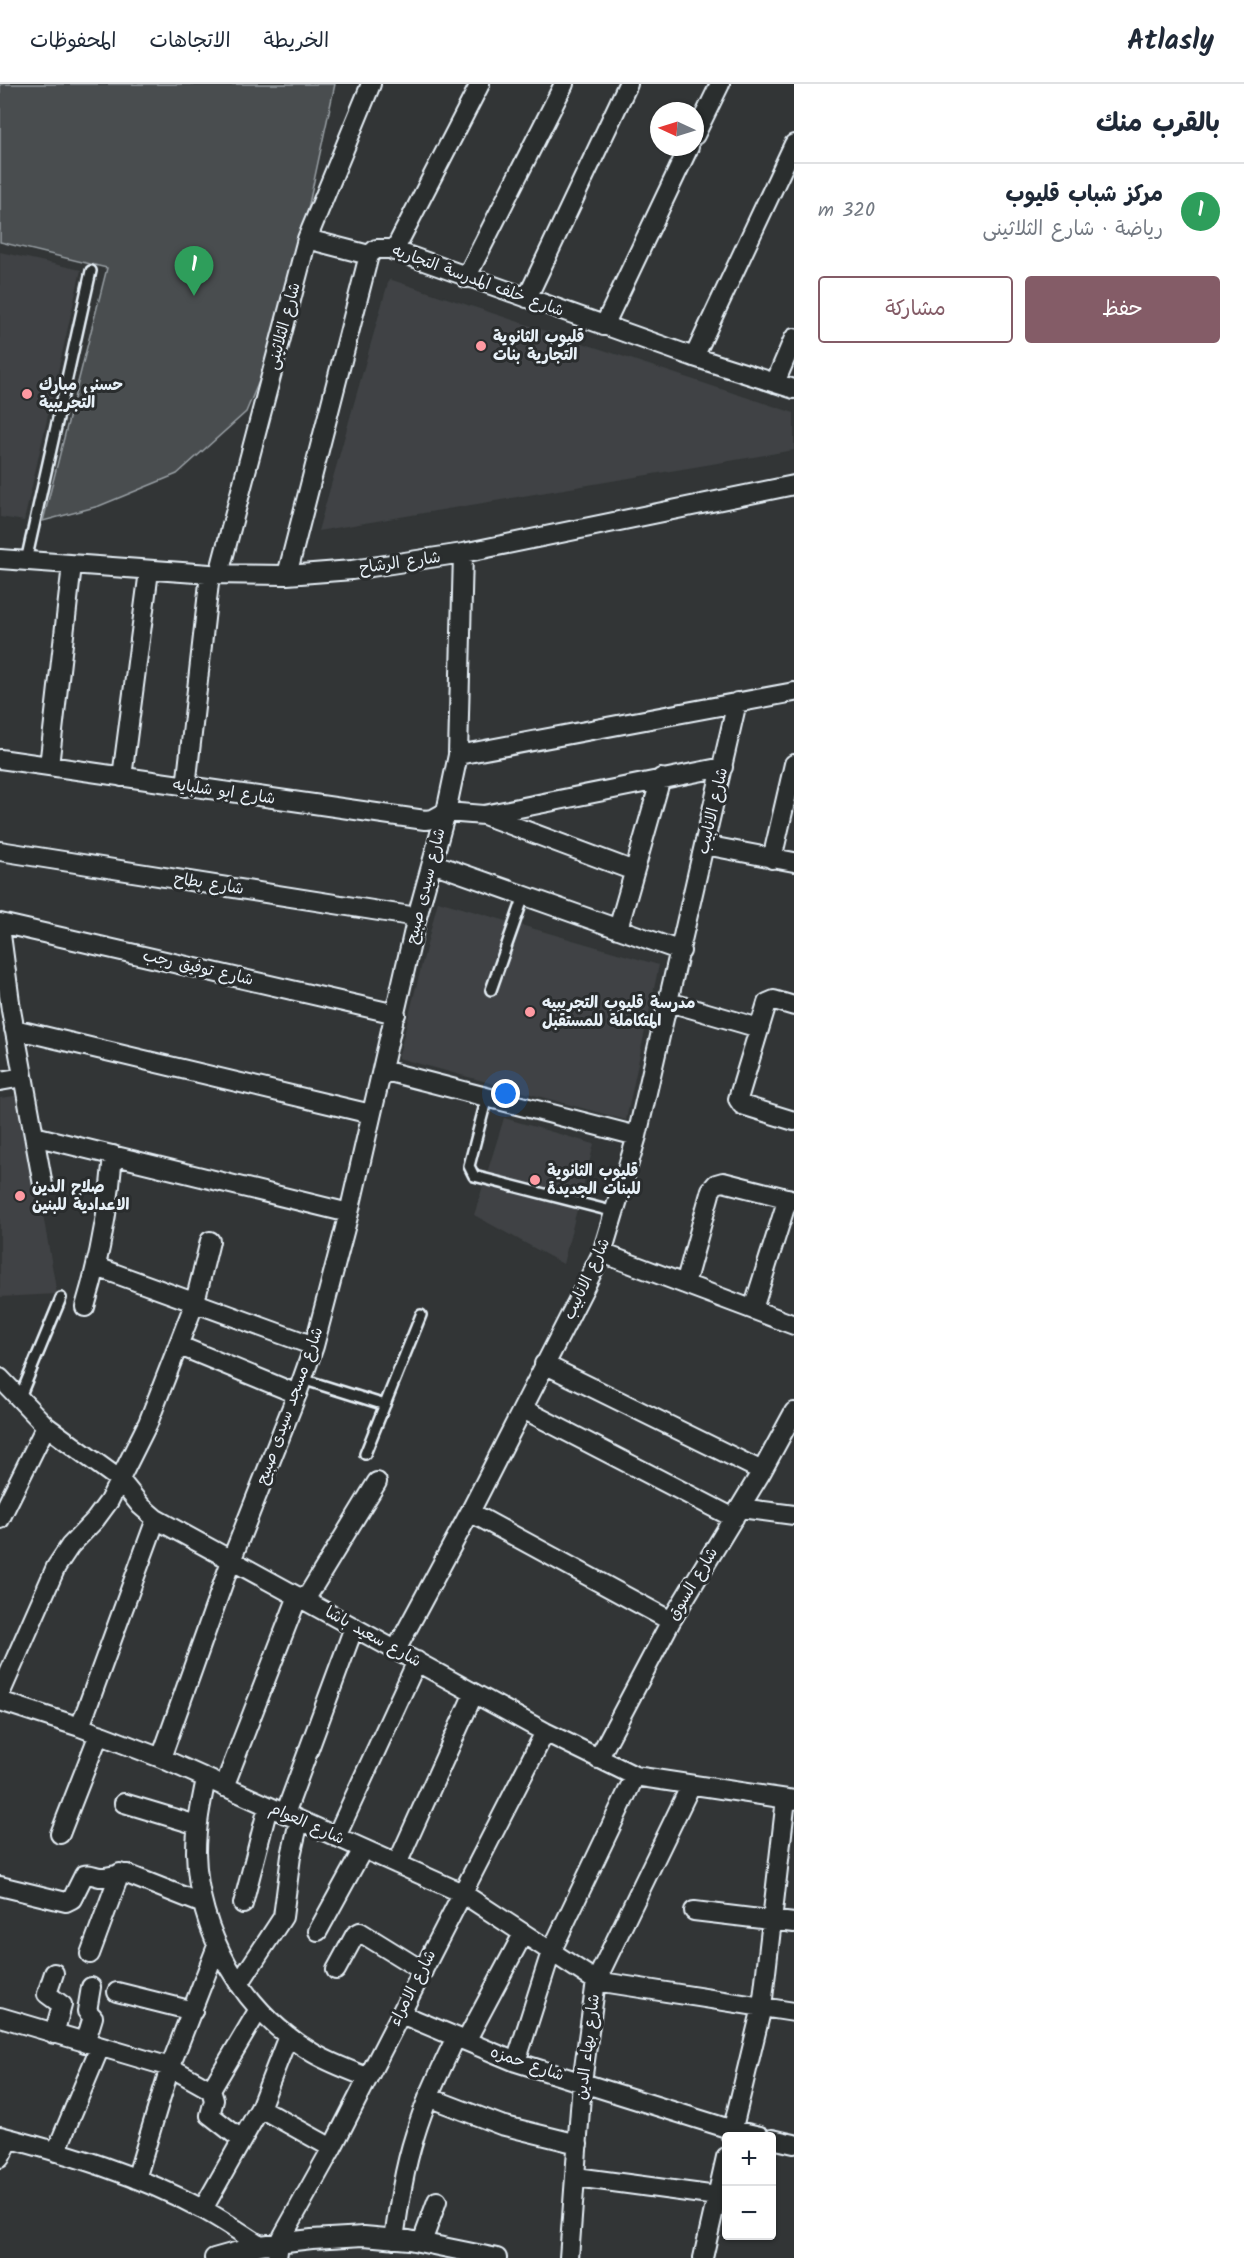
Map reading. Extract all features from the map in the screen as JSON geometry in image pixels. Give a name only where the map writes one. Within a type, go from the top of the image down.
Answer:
[{"type":"street","name":"شارع الثلاثينى","points":[[186,787],[214,574],[308,238],[371,84]]},
{"type":"street","points":[[394,251],[480,84]]},
{"type":"street","points":[[466,278],[564,84]]},
{"type":"street","points":[[527,298],[628,84]]},
{"type":"street","points":[[704,117],[720,84]]},
{"type":"street","points":[[694,357],[794,144]]},
{"type":"street","points":[[604,326],[685,156]]},
{"type":"street","points":[[287,575],[369,255],[308,238]]},
{"type":"street","name":"شارع خلف المدرسة التجاريه","points":[[369,255],[380,248],[394,251],[604,326],[794,389]]},
{"type":"street","points":[[775,382],[794,338]]},
{"type":"street","name":"شارع الرشاح","points":[[0,559],[214,574],[287,575],[352,570],[463,554],[794,485]]},
{"type":"street","name":"شارع سيدى صبيح","points":[[349,1213],[417,917],[446,812],[458,755],[463,554]]},
{"type":"street","points":[[49,766],[72,565]]},
{"type":"street","points":[[122,777],[149,571]]},
{"type":"street","points":[[458,755],[794,692]]},
{"type":"street","name":"شارع الانابيب","points":[[396,1650],[470,1512],[602,1253],[637,1136],[737,702]]},
{"type":"street","name":"شارع ابو شلبايه","points":[[0,759],[425,820],[433,819],[446,812],[484,815]]},
{"type":"street","points":[[772,859],[794,764]]},
{"type":"street","points":[[484,815],[723,767]]},
{"type":"street","points":[[618,929],[661,778]]},
{"type":"street","points":[[484,815],[634,871]]},
{"type":"street","points":[[705,845],[794,862]]},
{"type":"street","name":"شارع بطاح","points":[[0,850],[417,917]]},
{"type":"street","points":[[432,863],[681,951]]},
{"type":"street","points":[[0,925],[5,1011],[14,1029],[43,1185]]},
{"type":"street","name":"شارع توفيق رجب","points":[[0,925],[396,1014]]},
{"type":"street","points":[[794,1006],[774,1000],[768,1001],[738,1101],[742,1105],[794,1121]]},
{"type":"street","points":[[669,1002],[759,1028]]},
{"type":"street","points":[[14,1029],[371,1114]]},
{"type":"street","points":[[382,1070],[637,1136]]},
{"type":"street","points":[[0,1081],[23,1077]]},
{"type":"street","points":[[34,1136],[349,1213]]},
{"type":"street","points":[[85,1307],[97,1267],[105,1228],[113,1155]]},
{"type":"street","points":[[685,1284],[711,1190],[716,1184],[723,1182],[791,1199],[753,1309]]},
{"type":"street","name":"شارع مسجد سيدى صبيح","points":[[161,1758],[231,1561],[314,1346],[349,1213]]},
{"type":"street","points":[[0,1695],[56,1567],[70,1546],[95,1520],[109,1501],[147,1423],[180,1346],[195,1302],[210,1241]]},
{"type":"street","points":[[602,1253],[794,1324]]},
{"type":"street","points":[[97,1267],[314,1346]]},
{"type":"street","points":[[180,1346],[300,1386]]},
{"type":"street","points":[[544,1364],[762,1471]]},
{"type":"street","name":"شارع سعيد باشا","points":[[0,1378],[46,1426],[120,1480],[136,1500],[156,1519],[545,1732],[635,1776],[790,1800]]},
{"type":"street","points":[[523,1409],[737,1513],[794,1515]]},
{"type":"street","name":"شارع السوق","points":[[598,1759],[671,1621],[762,1471],[794,1412]]},
{"type":"street","points":[[0,1519],[5,1497],[46,1426]]},
{"type":"street","points":[[224,1787],[302,1598],[376,1482]]},
{"type":"street","points":[[470,1512],[671,1621]]},
{"type":"street","points":[[80,1727],[156,1519]]},
{"type":"street","points":[[243,1904],[284,1814],[354,1627]]},
{"type":"street","points":[[336,1837],[417,1661]]},
{"type":"street","points":[[397,1864],[474,1693]]},
{"type":"street","name":"شارع العوام","points":[[0,1701],[80,1727],[161,1758],[462,1893],[596,1981]]},
{"type":"street","name":"شارع الامراء","points":[[278,2251],[545,1732]]},
{"type":"street","points":[[60,1833],[99,1734]]},
{"type":"street","points":[[516,2062],[551,1952],[635,1776]]},
{"type":"street","points":[[206,1779],[197,1825],[197,1860],[203,1904],[217,1946],[239,1984],[259,2009],[288,2036],[313,2053],[340,2067],[367,2077]]},
{"type":"street","name":"شارع بهاء الدين","points":[[569,2258],[582,2082],[596,1981],[691,1785]]},
{"type":"street","points":[[732,2132],[762,2007],[790,1800]]},
{"type":"street","points":[[124,1803],[197,1825]]},
{"type":"street","points":[[239,1984],[283,1917],[291,1856],[284,1814]]},
{"type":"street","points":[[318,1930],[363,1849]]},
{"type":"street","points":[[0,1886],[66,1902],[72,1899],[87,1873],[101,1877],[120,1873],[203,1904]]},
{"type":"street","points":[[90,1954],[120,1873]]},
{"type":"street","points":[[693,1911],[794,1923]]},
{"type":"street","points":[[336,1970],[355,1935],[360,1932],[423,1971]]},
{"type":"street","points":[[394,2239],[402,2186],[415,2135],[428,2097],[523,1934]]},
{"type":"street","points":[[136,2179],[170,2067],[217,1946]]},
{"type":"street","points":[[54,1972],[47,1995],[62,2005],[54,2034]]},
{"type":"street","points":[[596,1981],[794,2012]]},
{"type":"street","points":[[56,2152],[92,2045],[93,2016],[87,2011],[91,1987]]},
{"type":"street","points":[[117,1992],[192,2011]]},
{"type":"street","points":[[211,2090],[259,2009]]},
{"type":"street","name":"شارع حمزه","points":[[401,2014],[516,2062],[729,2132]]},
{"type":"street","points":[[0,2017],[170,2067],[211,2090],[214,2100],[210,2115],[242,2140]]},
{"type":"street","points":[[203,2209],[260,2108],[288,2036]]},
{"type":"street","points":[[428,2097],[501,2125],[578,2144]]},
{"type":"street","points":[[260,2108],[332,2148]]},
{"type":"street","points":[[0,2158],[5,2138],[56,2152],[136,2179],[203,2209],[260,2245],[278,2251],[312,2239],[364,2236],[422,2242],[469,2255],[497,2258]]},
{"type":"street","points":[[776,2140],[794,2144]]},
{"type":"street","points":[[703,2258],[722,2174]]},
{"type":"street","points":[[576,2178],[717,2196]]},
{"type":"street","points":[[422,2242],[437,2201]]},
{"type":"street","points":[[214,2258],[235,2255],[260,2245]]},
{"type":"lane","points":[[26,561],[91,271]]},
{"type":"lane","points":[[491,990],[524,896]]},
{"type":"lane","points":[[488,1097],[469,1166],[474,1176],[615,1212]]},
{"type":"lane","points":[[20,1397],[60,1298]]},
{"type":"lane","points":[[365,1454],[421,1315]]},
{"type":"lane","points":[[300,1386],[385,1405]]},
{"type":"shaded area","points":[[0,84],[335,84],[283,324],[246,412],[177,474],[99,506],[43,521],[107,268],[0,242]]},
{"type":"shaded area","name":"حسني مبارك التجريبية","points":[[0,252],[81,270],[24,521],[0,517]]},
{"type":"shaded area","name":"قليوب الثانوية التجارية بنات","points":[[389,279],[794,413],[794,450],[318,531]]},
{"type":"shaded area","name":"مدرسة قليوب التجريبيه المتكاملة للمستقبل","points":[[438,901],[659,965],[626,1120],[398,1058]]},
{"type":"shaded area","name":"صلاح الدين الاعدادية للبنين","points":[[22,1095],[57,1294],[0,1297],[0,1098]]},
{"type":"shaded area","name":"قليوب الثانوية للبنات الجديدة","points":[[504,1118],[594,1144],[563,1264],[474,1215]]},
{"type":"place","name":"مركز شباب قليوب","points":[[194,296]]},
{"type":"place","name":"قليوب الثانوية التجارية بنات","points":[[481,346]]},
{"type":"place","name":"حسني مبارك التجريبية","points":[[27,394]]},
{"type":"place","name":"مدرسة قليوب التجريبيه المتكاملة للمستقبل","points":[[530,1012]]},
{"type":"place","name":"قليوب الثانوية للبنات الجديدة","points":[[535,1180]]},
{"type":"place","name":"صلاح الدين الاعدادية للبنين","points":[[20,1196]]}]
